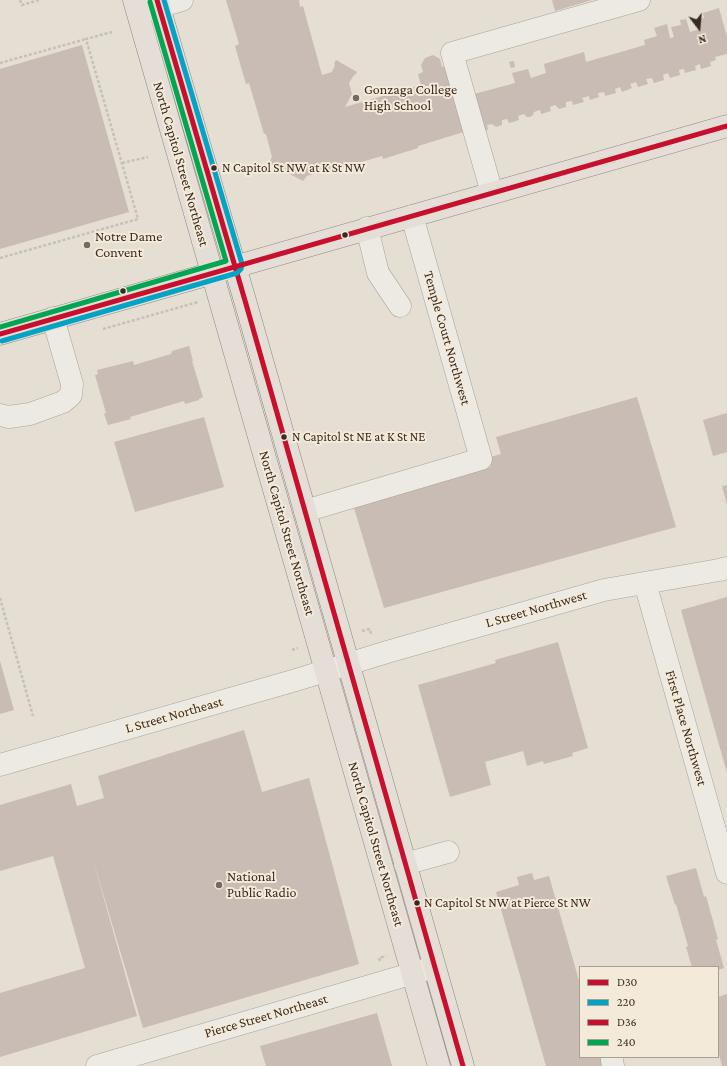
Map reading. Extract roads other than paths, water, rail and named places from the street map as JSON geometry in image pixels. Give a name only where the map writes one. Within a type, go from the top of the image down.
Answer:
[{"type":"main road","points":[[158,4],[235,266],[463,1066]]},
{"type":"main road","name":"North Capitol Street Northeast","points":[[136,7],[439,1066]]},
{"type":"main road","points":[[0,334],[366,228],[727,126]]},
{"type":"street","points":[[136,7],[182,0]]},
{"type":"street","points":[[492,193],[452,53],[639,0]]},
{"type":"street","name":"Temple Court Northwest","points":[[305,511],[481,460],[412,216]]},
{"type":"street","points":[[366,228],[378,273],[400,306]]},
{"type":"street","points":[[0,415],[9,417],[30,414],[63,402],[71,395],[72,384],[53,318]]},
{"type":"street","name":"L Street Northwest","points":[[348,663],[604,590],[727,568]]},
{"type":"street","name":"First Place Northwest","points":[[645,583],[727,873]]},
{"type":"street","name":"L Street Northeast","points":[[0,765],[348,663]]},
{"type":"street","points":[[405,864],[448,852]]},
{"type":"street","name":"Pierce Street Northeast","points":[[97,1066],[434,967]]},
{"type":"place","name":"Gonzaga College High School","points":[[356,98]]},
{"type":"place","name":"N Capitol St NW at K St NW","points":[[214,168]]},
{"type":"place","name":"Notre Dame Convent","points":[[87,245]]},
{"type":"place","name":"N Capitol St NE at K St NE","points":[[284,437]]},
{"type":"place","name":"National Public Radio","points":[[219,885]]},
{"type":"place","name":"N Capitol St NW at Pierce St NW","points":[[417,903]]}]
